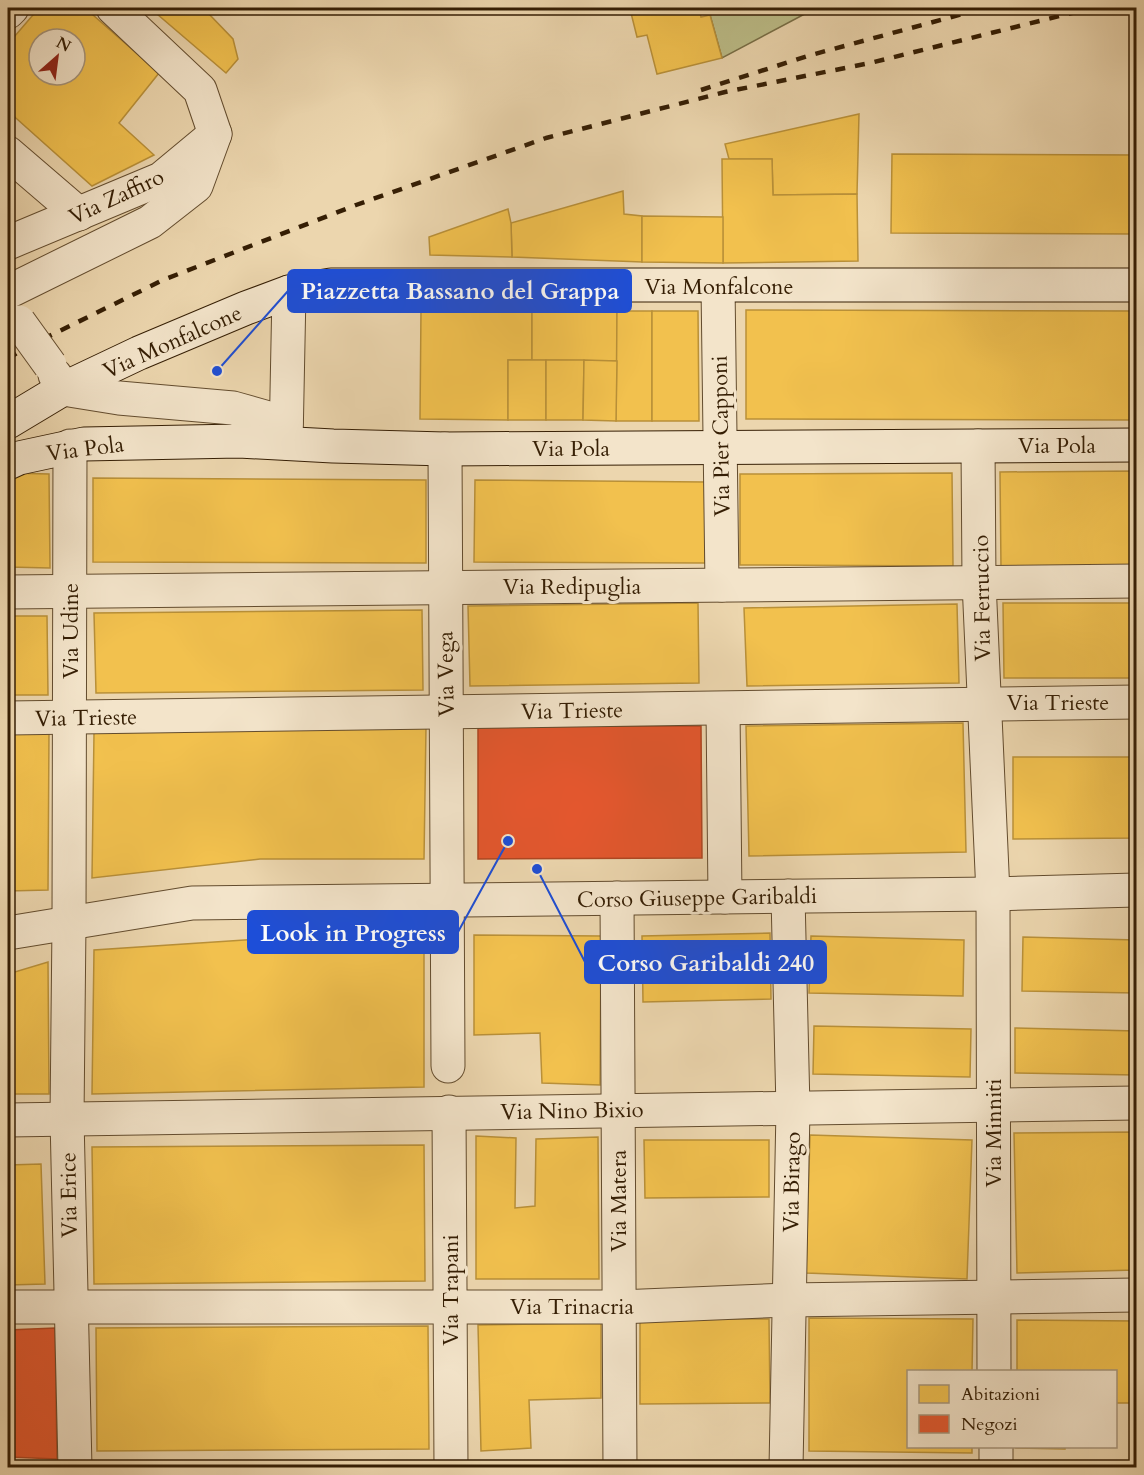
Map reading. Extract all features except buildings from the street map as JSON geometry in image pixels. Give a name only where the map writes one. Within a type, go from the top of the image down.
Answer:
[{"type":"street","points":[[8,12],[12,8]]},
{"type":"street","points":[[113,8],[200,90],[215,134],[196,186],[150,222],[11,307],[57,377],[119,398],[233,408],[286,433],[289,292]]},
{"type":"street","name":"Via Zaffiro","points":[[8,243],[161,179],[215,134]]},
{"type":"street","points":[[8,153],[79,214]]},
{"type":"street","name":"Via Monfalcone","points":[[8,422],[57,377],[150,349],[289,292],[331,285],[1137,285]]},
{"type":"street","name":"Via Pier Capponi","points":[[718,286],[722,585]]},
{"type":"street","name":"Via Pola","points":[[8,463],[20,458],[84,444],[239,441],[286,433],[333,446],[445,449],[1137,445]]},
{"type":"street","name":"Via Udine","points":[[69,923],[70,446]]},
{"type":"street","name":"Via Ferruccio","points":[[978,446],[979,582],[993,894]]},
{"type":"street","name":"Via Vega","points":[[445,449],[447,900]]},
{"type":"street","name":"Via Redipuglia","points":[[8,592],[1137,581]]},
{"type":"street","name":"Via Trieste","points":[[8,718],[1137,702]]},
{"type":"street","points":[[723,709],[726,897]]},
{"type":"street","name":"Corso Giuseppe Garibaldi","points":[[8,933],[192,903],[993,894],[1137,890]]},
{"type":"street","name":"Via Minniti","points":[[993,894],[994,1370]]},
{"type":"street","name":"Via Birago","points":[[786,1467],[793,1109],[788,896]]},
{"type":"street","name":"Via Matera","points":[[616,897],[620,1467]]},
{"type":"street","points":[[447,900],[448,1066]]},
{"type":"street","name":"Via Erice","points":[[69,923],[67,1118],[75,1467]]},
{"type":"street","name":"Via Nino Bixio","points":[[8,1120],[1137,1103]]},
{"type":"street","name":"Via Trapani","points":[[449,1112],[452,1467]]},
{"type":"street","name":"Via Trinacria","points":[[8,1307],[619,1307],[788,1300],[1137,1295]]},
{"type":"street","points":[[996,1448],[996,1467]]},
{"type":"green space","points":[[731,8],[816,8],[722,58],[710,15]]},
{"type":"railway","points":[[701,90],[811,55],[985,8]]},
{"type":"railway","points":[[8,359],[21,350],[163,280],[356,205],[546,138],[725,92],[870,63],[1092,8]]},
{"type":"place","name":"Piazzetta Bassano del Grappa","points":[[217,371]]},
{"type":"place","name":"Look in Progress","points":[[508,841]]},
{"type":"place","name":"Corso Garibaldi 240","points":[[537,869]]}]
